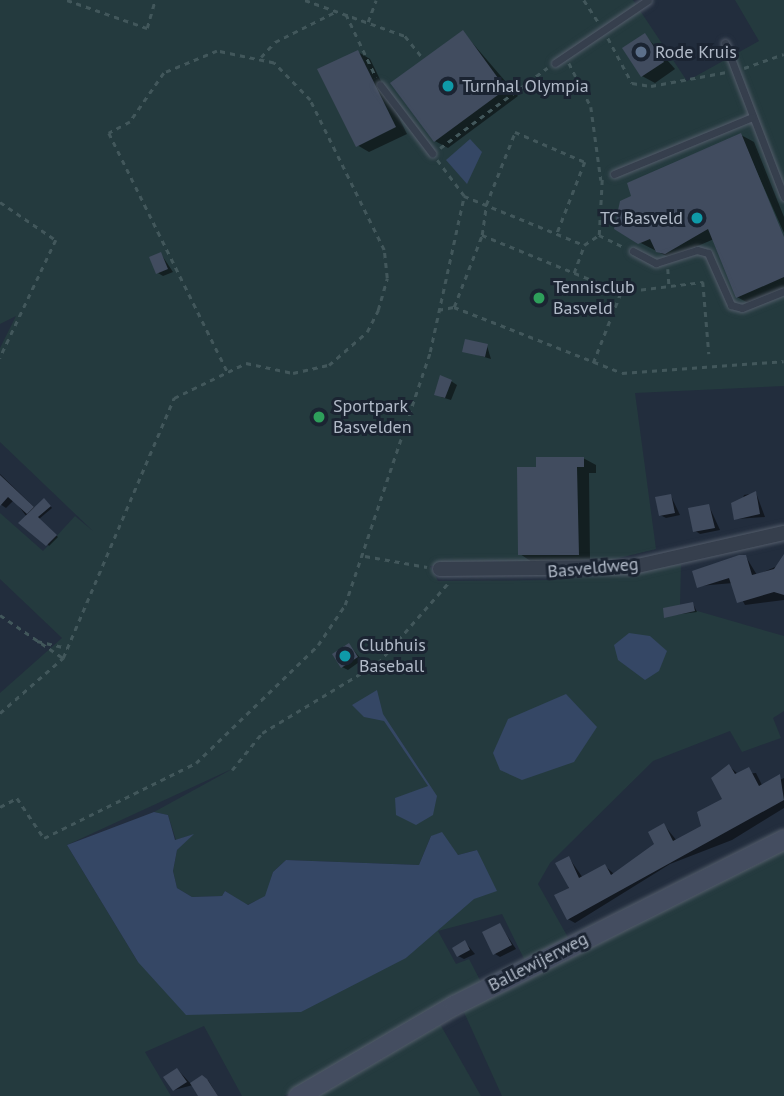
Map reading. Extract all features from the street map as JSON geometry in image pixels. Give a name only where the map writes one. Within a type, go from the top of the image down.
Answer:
[{"type":"street","name":"Basveldweg","points":[[440,569],[458,572],[633,567],[784,533]]},
{"type":"street","name":"Ballewijerweg","points":[[298,1096],[454,1005],[784,839]]},
{"type":"lane","points":[[555,63],[649,0]]},
{"type":"lane","points":[[725,43],[738,69],[752,117],[784,197]]},
{"type":"lane","points":[[380,85],[432,153]]},
{"type":"lane","points":[[614,174],[752,117]]},
{"type":"lane","points":[[633,251],[656,262],[708,253],[731,305],[742,308],[784,291]]},
{"type":"path","points":[[67,0],[147,28],[155,0]]},
{"type":"path","points":[[305,0],[405,36],[422,57]]},
{"type":"path","points":[[368,22],[376,0]]},
{"type":"path","points":[[584,0],[604,30],[632,83],[651,86],[738,69],[784,54]]},
{"type":"path","points":[[261,57],[275,42],[337,11]]},
{"type":"path","points":[[346,14],[380,85]]},
{"type":"path","points":[[0,713],[63,658],[174,398],[246,363],[293,373],[328,365],[367,332],[387,278],[374,228],[310,100],[287,72],[261,57],[217,51],[187,59],[154,82],[130,122],[109,133],[227,371]]},
{"type":"path","points":[[565,56],[591,107],[601,180],[599,234]]},
{"type":"path","points":[[555,63],[432,153],[464,196],[584,245]]},
{"type":"path","points":[[454,307],[482,235],[486,205],[515,132],[585,162],[557,234]]},
{"type":"path","points":[[601,180],[614,174]]},
{"type":"path","points":[[0,807],[16,798],[44,838],[196,763],[318,645],[345,605],[365,556],[438,310],[464,196]]},
{"type":"path","points":[[0,202],[57,240],[0,358]]},
{"type":"path","points":[[574,273],[584,245],[599,234]]},
{"type":"path","points":[[599,234],[633,251]]},
{"type":"path","points":[[482,235],[621,292],[703,282],[709,354]]},
{"type":"path","points":[[667,259],[669,285]]},
{"type":"path","points":[[593,363],[621,292]]},
{"type":"path","points":[[438,310],[454,307],[622,373],[784,361]]},
{"type":"path","points":[[365,556],[440,569]]},
{"type":"path","points":[[232,770],[262,733],[378,663],[458,572]]},
{"type":"path","points":[[0,615],[63,658]]},
{"type":"path","points":[[33,640],[67,649]]},
{"type":"green space","name":"Sportpark Basvelden","points":[[0,0],[633,0],[687,81],[759,41],[735,0],[784,0],[784,386],[635,393],[656,549],[611,560],[430,566],[438,581],[554,580],[681,564],[680,606],[784,636],[784,711],[773,718],[781,738],[742,752],[730,731],[653,761],[550,863],[538,884],[570,941],[526,963],[502,914],[438,931],[456,964],[469,959],[482,984],[284,1096],[242,1096],[204,1026],[145,1052],[171,1096],[0,1096],[0,693],[62,638],[0,579],[0,513],[43,551],[75,516],[93,531],[0,442],[0,348],[16,316],[0,324]],"holes":[[[234,768],[154,812],[168,815],[176,840],[192,835],[177,850],[173,871],[177,888],[192,897],[222,896],[225,891],[247,905],[266,896],[273,872],[286,860],[419,865],[431,836],[458,855],[477,850],[488,879],[406,958],[138,962],[67,845]]]},
{"type":"green space","points":[[784,848],[784,1096],[502,1096],[463,1010]]},
{"type":"green space","points":[[440,1024],[481,1096],[308,1096]]},
{"type":"water","points":[[470,139],[482,152],[467,184],[446,160]]},
{"type":"water","points":[[629,633],[650,636],[667,651],[659,671],[645,680],[618,660],[614,645]]},
{"type":"water","points":[[377,690],[383,714],[437,796],[433,815],[416,825],[396,815],[395,798],[428,786],[384,721],[364,717],[352,705]]},
{"type":"water","points":[[566,694],[597,727],[574,762],[522,780],[500,770],[493,753],[508,719]]},
{"type":"water","points":[[154,812],[168,815],[175,840],[194,834],[177,850],[173,871],[177,888],[192,897],[222,896],[225,891],[248,905],[265,896],[273,872],[286,860],[419,865],[431,836],[442,832],[458,855],[477,850],[497,891],[474,899],[406,958],[301,1012],[186,1015],[138,962],[67,845]]},
{"type":"building","name":"Turnhal Olympia","points":[[463,30],[506,89],[434,142],[390,83]]},
{"type":"building","name":"Rode Kruis","points":[[645,33],[664,62],[641,77],[622,48]]},
{"type":"building","points":[[358,50],[396,127],[356,147],[317,69]]},
{"type":"building","name":"TC Basveld","points":[[741,133],[784,237],[784,277],[736,298],[708,229],[665,254],[656,252],[650,239],[638,244],[614,229],[620,201],[631,196],[627,183]]},
{"type":"building","points":[[161,252],[168,269],[156,274],[149,257]]},
{"type":"building","points":[[465,339],[488,344],[485,357],[462,352]]},
{"type":"building","points":[[440,375],[452,380],[445,398],[434,395]]},
{"type":"building","points":[[536,457],[584,457],[584,467],[577,467],[579,555],[518,555],[517,467],[536,467]]},
{"type":"building","points":[[0,475],[34,507],[27,514],[8,497],[0,506]]},
{"type":"building","points":[[756,491],[760,514],[734,520],[731,503]]},
{"type":"building","points":[[671,494],[675,513],[659,516],[655,497]]},
{"type":"building","points":[[44,498],[51,506],[38,517],[57,535],[46,546],[18,523]]},
{"type":"building","points":[[709,504],[715,528],[693,532],[688,508]]},
{"type":"building","points":[[784,554],[784,595],[774,592],[737,603],[729,578],[697,588],[692,571],[746,555],[752,575],[774,569]]},
{"type":"building","points":[[693,602],[695,611],[664,618],[663,608]]},
{"type":"building","name":"Clubhuis Baseball","points":[[349,643],[358,657],[341,668],[332,654]]},
{"type":"building","points":[[729,764],[735,774],[749,767],[759,786],[780,774],[784,800],[567,920],[554,895],[569,888],[555,863],[569,856],[579,878],[605,864],[611,875],[654,844],[648,832],[664,823],[673,841],[701,826],[697,812],[722,799],[711,778]]},
{"type":"building","points":[[500,923],[512,945],[493,955],[482,932]]},
{"type":"building","points":[[465,940],[470,950],[457,957],[452,948]]},
{"type":"building","points":[[177,1068],[187,1082],[173,1091],[163,1077]]},
{"type":"building","points":[[202,1075],[218,1096],[198,1096],[190,1083]]},
{"type":"place","name":"Rode Kruis","points":[[641,52]]},
{"type":"place","name":"Turnhal Olympia","points":[[448,86]]},
{"type":"place","name":"TC Basveld","points":[[697,218]]},
{"type":"place","name":"Tennisclub Basveld","points":[[539,298]]},
{"type":"place","name":"Sportpark Basvelden","points":[[319,417]]},
{"type":"place","name":"Clubhuis Baseball","points":[[345,656]]}]
